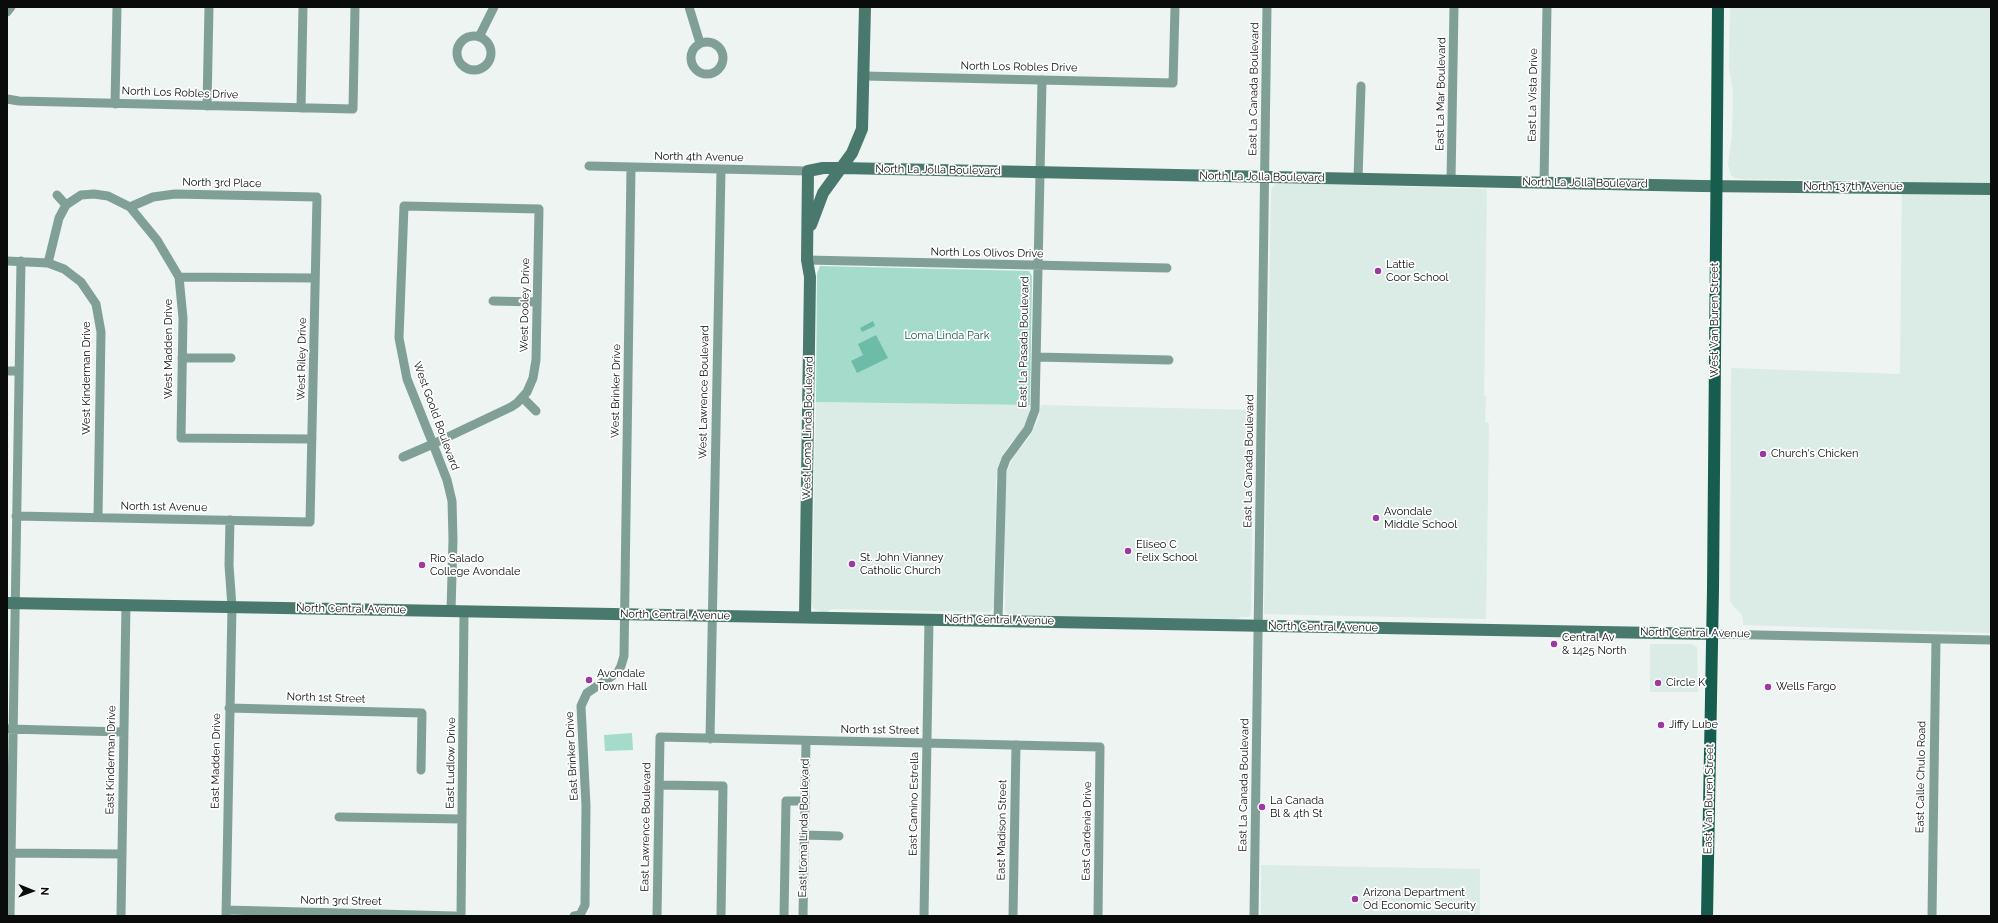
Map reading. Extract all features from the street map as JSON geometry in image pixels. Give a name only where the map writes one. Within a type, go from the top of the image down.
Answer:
[{"type":"main road","name":"West Van Buren Street","points":[[1712,634],[1718,7]]},
{"type":"main road","name":"East Van Buren Street","points":[[1707,916],[1712,634]]},
{"type":"street","points":[[7,12],[11,7]]},
{"type":"street","points":[[115,104],[117,7]]},
{"type":"street","points":[[207,106],[209,7]]},
{"type":"street","points":[[301,108],[303,7]]},
{"type":"street","name":"North Los Robles Drive","points":[[7,98],[19,101],[353,109],[355,7]]},
{"type":"street","points":[[479,37],[494,7]]},
{"type":"street","points":[[689,7],[700,43]]},
{"type":"street","points":[[864,76],[865,7]]},
{"type":"street","name":"North Los Robles Drive","points":[[864,76],[1173,83],[1175,7]]},
{"type":"street","name":"East La Canada Boulevard","points":[[1254,916],[1267,7]]},
{"type":"street","name":"East La Mar Boulevard","points":[[1451,181],[1454,7]]},
{"type":"street","name":"East La Vista Drive","points":[[1544,183],[1547,7]]},
{"type":"street","name":"West Loma Linda Boulevard","points":[[807,240],[819,200],[856,148],[862,129],[864,76]]},
{"type":"street","name":"East La Pasada Boulevard","points":[[998,620],[1002,470],[1006,459],[1028,429],[1033,418],[1036,403],[1042,80]]},
{"type":"street","points":[[1358,178],[1361,86]]},
{"type":"street","name":"North 4th Avenue","points":[[589,166],[808,171]]},
{"type":"street","name":"West Brinker Drive","points":[[625,614],[632,167]]},
{"type":"street","name":"North La Jolla Boulevard","points":[[808,171],[823,168],[841,168],[1716,186]]},
{"type":"street","name":"West Lawrence Boulevard","points":[[712,616],[721,170]]},
{"type":"street","name":"West Loma Linda Boulevard","points":[[805,617],[810,277],[807,260],[808,171]]},
{"type":"street","name":"North 137th Avenue","points":[[1716,186],[1991,189]]},
{"type":"street","name":"West Madden Drive","points":[[66,205],[81,195],[94,194],[108,196],[130,207],[157,240],[179,277],[182,310],[181,438],[312,439]]},
{"type":"street","name":"North 3rd Place","points":[[130,207],[153,197],[175,194],[317,197]]},
{"type":"street","points":[[48,263],[59,218],[66,205],[57,195]]},
{"type":"street","name":"West Riley Drive","points":[[310,522],[317,197]]},
{"type":"street","name":"West Dooley Drive","points":[[404,206],[539,209],[535,370],[530,387],[522,398]]},
{"type":"street","name":"West Goold Boulevard","points":[[404,206],[399,338],[407,379],[447,480],[452,501],[453,539],[451,611]]},
{"type":"street","name":"North Los Olivos Drive","points":[[807,260],[1167,268]]},
{"type":"street","name":"West Kinderman Drive","points":[[7,261],[48,263],[64,269],[81,282],[92,296],[99,314],[98,518]]},
{"type":"street","points":[[10,916],[9,853],[11,603],[16,516],[21,261]]},
{"type":"street","points":[[179,277],[315,278]]},
{"type":"street","points":[[493,301],[537,302]]},
{"type":"street","points":[[1036,357],[1169,360]]},
{"type":"street","points":[[182,358],[231,358]]},
{"type":"street","points":[[7,371],[19,371]]},
{"type":"street","points":[[403,457],[511,407],[522,398],[536,411]]},
{"type":"street","name":"North 1st Avenue","points":[[16,516],[310,522]]},
{"type":"street","points":[[230,520],[229,565],[232,607]]},
{"type":"street","name":"North Central Avenue","points":[[11,603],[998,620],[1991,640]]},
{"type":"street","name":"East Kinderman Drive","points":[[121,916],[126,604]]},
{"type":"street","name":"East Madden Drive","points":[[226,913],[232,607]]},
{"type":"street","name":"East Ludlow Drive","points":[[461,916],[464,611]]},
{"type":"street","name":"East Brinker Drive","points":[[577,915],[585,905],[586,806],[581,706],[587,693],[614,676],[621,666],[624,656],[625,614]]},
{"type":"street","points":[[710,738],[712,616]]},
{"type":"street","name":"East Camino Estrella","points":[[924,916],[929,619]]},
{"type":"street","name":"East Calle Chulo Road","points":[[1932,916],[1936,639]]},
{"type":"street","name":"North 1st Street","points":[[229,708],[422,713],[421,770]]},
{"type":"street","points":[[10,729],[124,732]]},
{"type":"street","name":"North 1st Street","points":[[660,737],[1100,747]]},
{"type":"street","name":"East Lawrence Boulevard","points":[[657,916],[660,737]]},
{"type":"street","name":"East Loma Linda Boulevard","points":[[803,916],[806,741]]},
{"type":"street","name":"East Madison Street","points":[[1013,916],[1016,745]]},
{"type":"street","name":"East Gardenia Drive","points":[[1098,916],[1100,747]]},
{"type":"street","points":[[659,784],[723,786],[721,916]]},
{"type":"street","points":[[784,916],[786,801],[804,801]]},
{"type":"street","points":[[339,817],[462,819]]},
{"type":"street","points":[[804,835],[839,836]]},
{"type":"street","points":[[9,853],[122,854]]},
{"type":"street","name":"North 3rd Street","points":[[226,913],[455,916]]},
{"type":"shaded area","points":[[1730,7],[1991,7],[1991,633],[1743,625],[1741,614],[1730,602],[1731,368],[1900,374],[1902,181],[1742,179],[1734,178],[1731,175],[1728,165],[1732,135],[1733,93],[1729,67]]},
{"type":"shaded area","points":[[1277,183],[1487,189],[1484,396],[1486,396],[1485,422],[1489,423],[1486,619],[1264,614],[1271,190]]},
{"type":"shaded area","points":[[873,321],[875,326],[862,332],[860,328]]},
{"type":"shaded area","points":[[876,335],[888,358],[857,373],[851,361],[863,355],[858,344]]},
{"type":"shaded area","points":[[816,402],[1030,405],[1029,416],[1024,426],[1018,436],[1008,446],[1000,461],[996,479],[994,606],[990,612],[832,609],[825,613],[814,609],[812,605]]},
{"type":"shaded area","name":"Eliseo C Felix School","points":[[1041,405],[1254,410],[1251,614],[1249,617],[1241,617],[1238,619],[1011,615],[1007,613],[1005,610],[1005,492],[1007,471],[1014,457],[1030,436],[1038,420]]},
{"type":"shaded area","points":[[1650,644],[1692,644],[1697,647],[1698,692],[1650,692]]},
{"type":"shaded area","points":[[1261,865],[1480,869],[1480,916],[1261,916]]},
{"type":"green space","name":"Loma Linda Park","points":[[820,266],[1029,271],[1032,276],[1030,405],[816,402],[817,274]]},
{"type":"green space","points":[[632,733],[633,750],[605,751],[604,735]]},
{"type":"place","name":"Lattie Coor School","points":[[1378,271]]},
{"type":"place","name":"Church's Chicken","points":[[1763,454]]},
{"type":"place","name":"Avondale Middle School","points":[[1376,518]]},
{"type":"place","name":"Eliseo C Felix School","points":[[1128,551]]},
{"type":"place","name":"St. John Vianney Catholic Church","points":[[852,564]]},
{"type":"place","name":"Rio Salado College Avondale","points":[[422,565]]},
{"type":"place","name":"Central Av & 1425 North","points":[[1554,644]]},
{"type":"place","name":"Avondale Town Hall","points":[[589,680]]},
{"type":"place","name":"Circle K","points":[[1658,683]]},
{"type":"place","name":"Wells Fargo","points":[[1768,687]]},
{"type":"place","name":"Jiffy Lube","points":[[1661,725]]},
{"type":"place","name":"La Canada Bl & 4th St","points":[[1262,807]]},
{"type":"place","name":"Arizona Department Od Economic Security","points":[[1355,899]]}]
